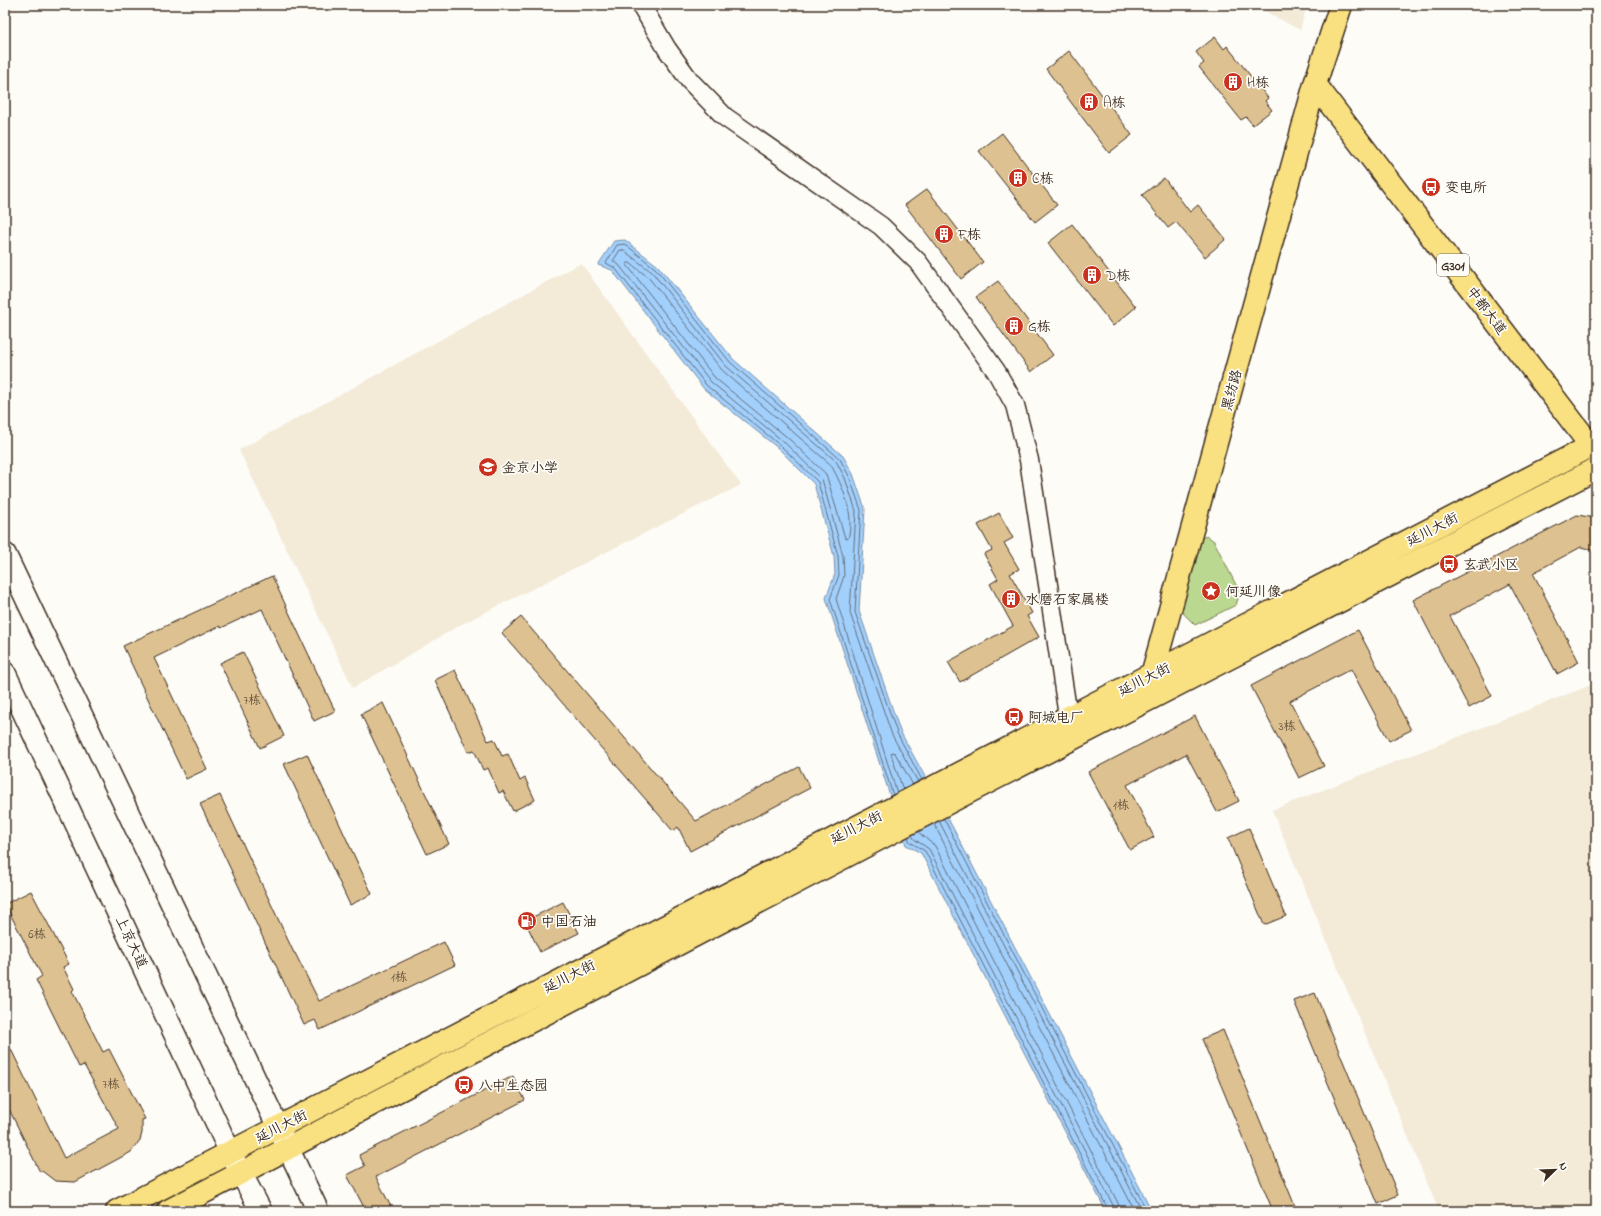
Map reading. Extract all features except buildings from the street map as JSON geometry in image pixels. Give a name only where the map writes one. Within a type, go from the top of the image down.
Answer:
[{"type":"main road","points":[[1318,77],[1341,5]]},
{"type":"main road","name":"中都大道","points":[[1318,77],[1595,442]]},
{"type":"main road","name":"黑纺路","points":[[1152,675],[1318,77]]},
{"type":"main road","name":"延川大街","points":[[168,1211],[287,1149],[887,823],[960,773],[1152,675],[1595,442]]},
{"type":"main road","name":"延川大街","points":[[117,1211],[277,1128],[887,823],[959,797],[1596,469]]},
{"type":"main road","points":[[5,554],[287,1149],[318,1211]]},
{"type":"main road","name":"上京大道","points":[[5,673],[230,1152],[261,1211]]},
{"type":"main road","points":[[1152,675],[1161,694]]},
{"type":"street","points":[[641,5],[667,49],[690,81],[725,116],[881,226],[918,262],[996,371],[1015,405],[1029,460],[1069,717],[1071,740]]},
{"type":"shaded area","points":[[1259,5],[1307,5],[1300,30],[1261,9]]},
{"type":"shaded area","name":"金京小学","points":[[581,263],[741,485],[460,625],[353,688],[239,450]]},
{"type":"shaded area","points":[[1596,683],[1596,1211],[1439,1211],[1272,810]]},
{"type":"green space","points":[[1207,536],[1214,541],[1240,593],[1236,605],[1195,625],[1181,611],[1201,538]]},
{"type":"water","points":[[625,240],[658,266],[733,359],[843,456],[853,474],[865,509],[859,611],[900,731],[953,828],[1152,1211],[1106,1211],[921,853],[906,845],[826,598],[835,574],[834,556],[814,484],[779,449],[704,389],[612,270],[598,265],[614,241]]},
{"type":"place","name":"H栋","points":[[1233,82]]},
{"type":"place","name":"A栋","points":[[1089,102]]},
{"type":"place","name":"C栋","points":[[1018,178]]},
{"type":"place","name":"变电所","points":[[1431,187]]},
{"type":"place","name":"F栋","points":[[944,234]]},
{"type":"place","name":"D栋","points":[[1092,275]]},
{"type":"place","name":"G栋","points":[[1014,326]]},
{"type":"place","name":"金京小学","points":[[488,467]]},
{"type":"place","name":"玄武小区","points":[[1449,564]]},
{"type":"place","name":"何延川像","points":[[1211,591]]},
{"type":"place","name":"水磨石家属楼","points":[[1011,599]]},
{"type":"place","name":"阿城电厂","points":[[1014,717]]},
{"type":"place","name":"中国石油","points":[[527,921]]},
{"type":"place","name":"八中生态园","points":[[464,1085]]}]
